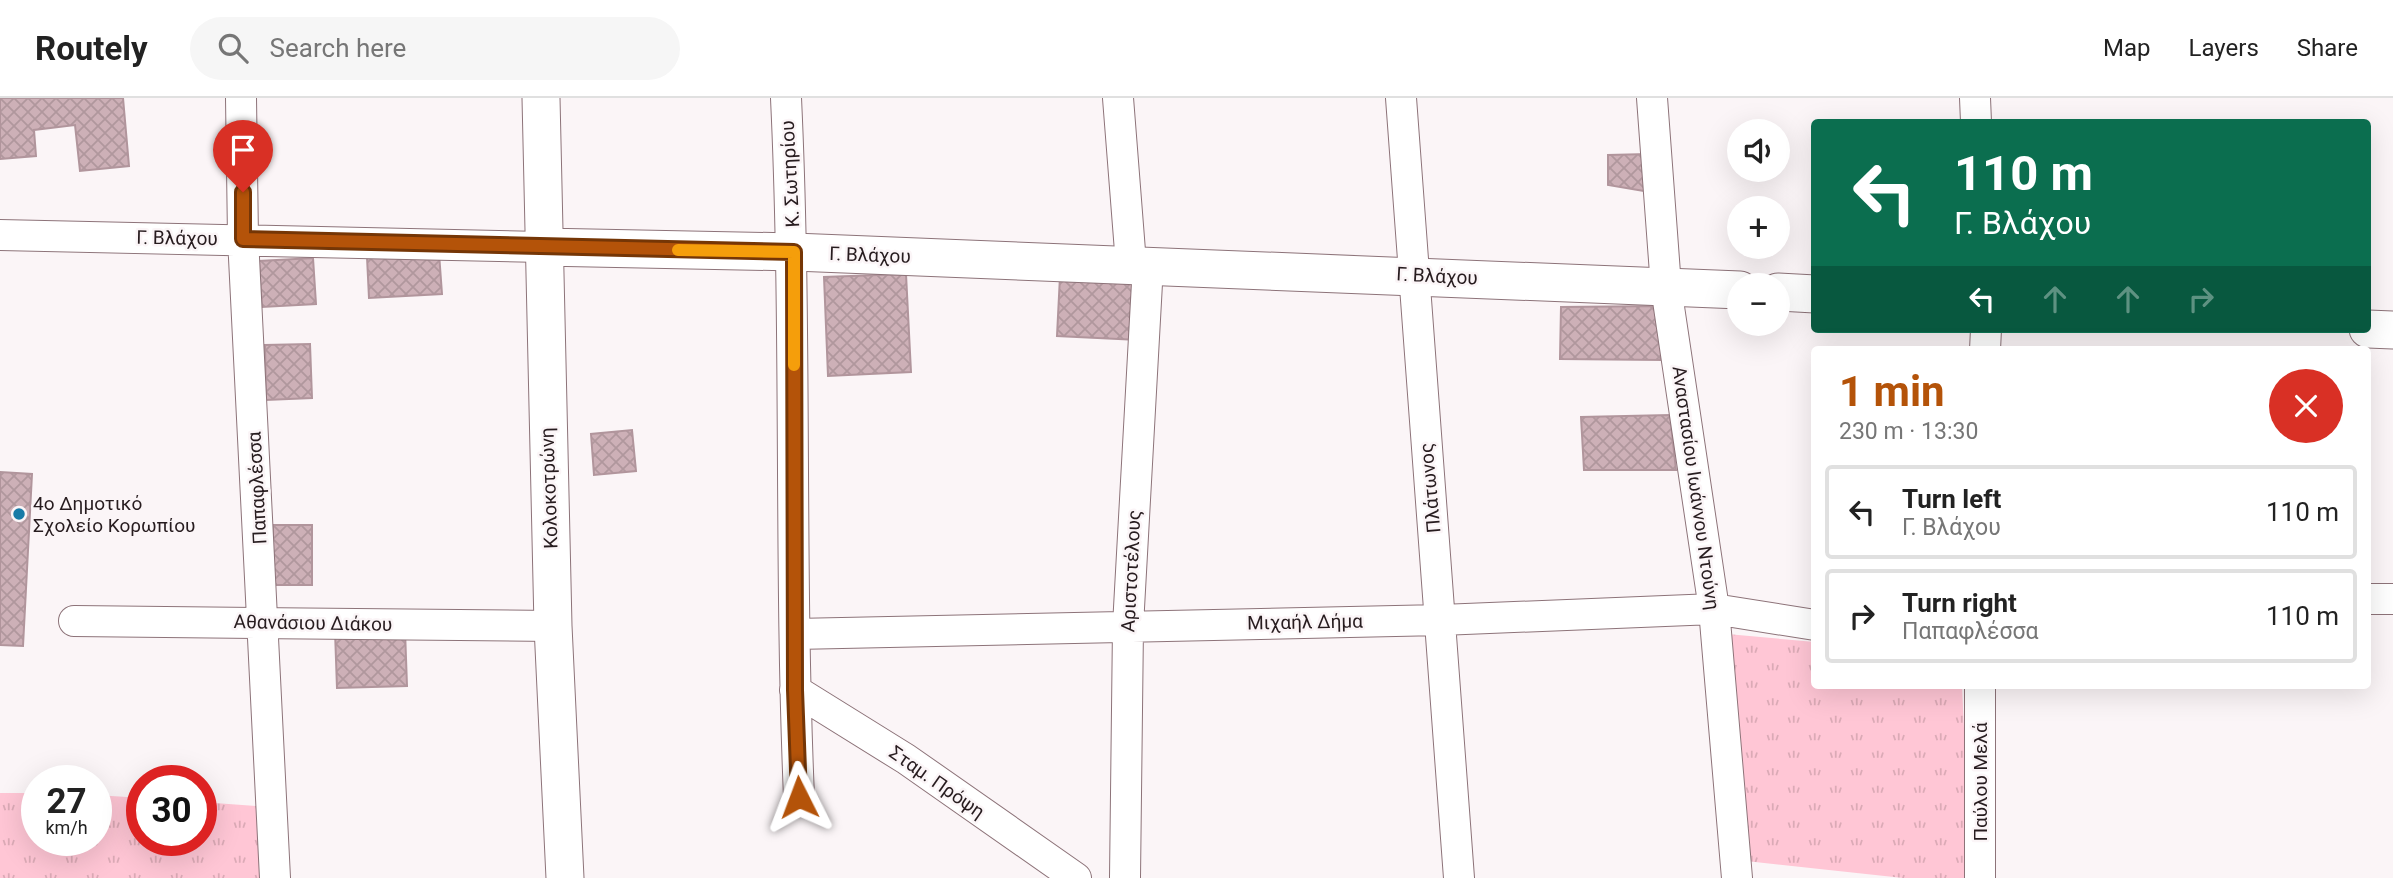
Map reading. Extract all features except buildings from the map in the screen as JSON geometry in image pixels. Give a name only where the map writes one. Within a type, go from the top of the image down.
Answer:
[{"type":"street","name":"Παπαφλέσσα","points":[[241,98],[243,239],[275,878]]},
{"type":"street","name":"Κολοκοτρώνη","points":[[541,98],[542,247],[553,626],[565,878]]},
{"type":"street","name":"Κ. Σωτηρίου","points":[[786,98],[794,252],[795,690],[799,797]]},
{"type":"street","name":"Αριστοτέλους","points":[[1118,98],[1139,265],[1128,626],[1125,878]]},
{"type":"street","name":"Πλάτωνος","points":[[1401,98],[1459,878]]},
{"type":"street","name":"Αναστασίου Ιωάννου Ντούνη","points":[[1652,98],[1666,287],[1714,609],[1737,878]]},
{"type":"street","points":[[1975,98],[1976,119]]},
{"type":"street","name":"Γ. Βλάχου","points":[[0,235],[794,252],[1727,289]]},
{"type":"street","points":[[1790,293],[1811,294]]},
{"type":"street","points":[[2371,329],[2393,330]]},
{"type":"street","points":[[2371,599],[2393,600]]},
{"type":"street","name":"Μιχαήλ Δήμα","points":[[795,634],[1441,620],[1714,609],[1811,624]]},
{"type":"street","name":"Αθανάσιου Διάκου","points":[[74,621],[553,626]]},
{"type":"street","name":"Παύλου Μελά","points":[[1980,689],[1980,878]]},
{"type":"street","name":"Σταμ. Πρόψη","points":[[795,690],[906,759],[1076,878]]},
{"type":"green space","points":[[1716,633],[1811,642],[1811,689],[1962,689],[1971,878],[1903,878],[1737,860]]},
{"type":"green space","points":[[0,793],[21,793],[21,856],[112,856],[112,796],[126,797],[126,856],[217,856],[217,803],[256,806],[260,878],[0,878]]},
{"type":"slow traffic","points":[[678,250],[794,252],[794,365]]},
{"type":"place","name":"4ο Δημοτικό Σχολείο Κορωπίου","points":[[19,514]]},
{"type":"route","points":[[243,192],[243,239],[794,252],[795,690],[799,797]]}]
